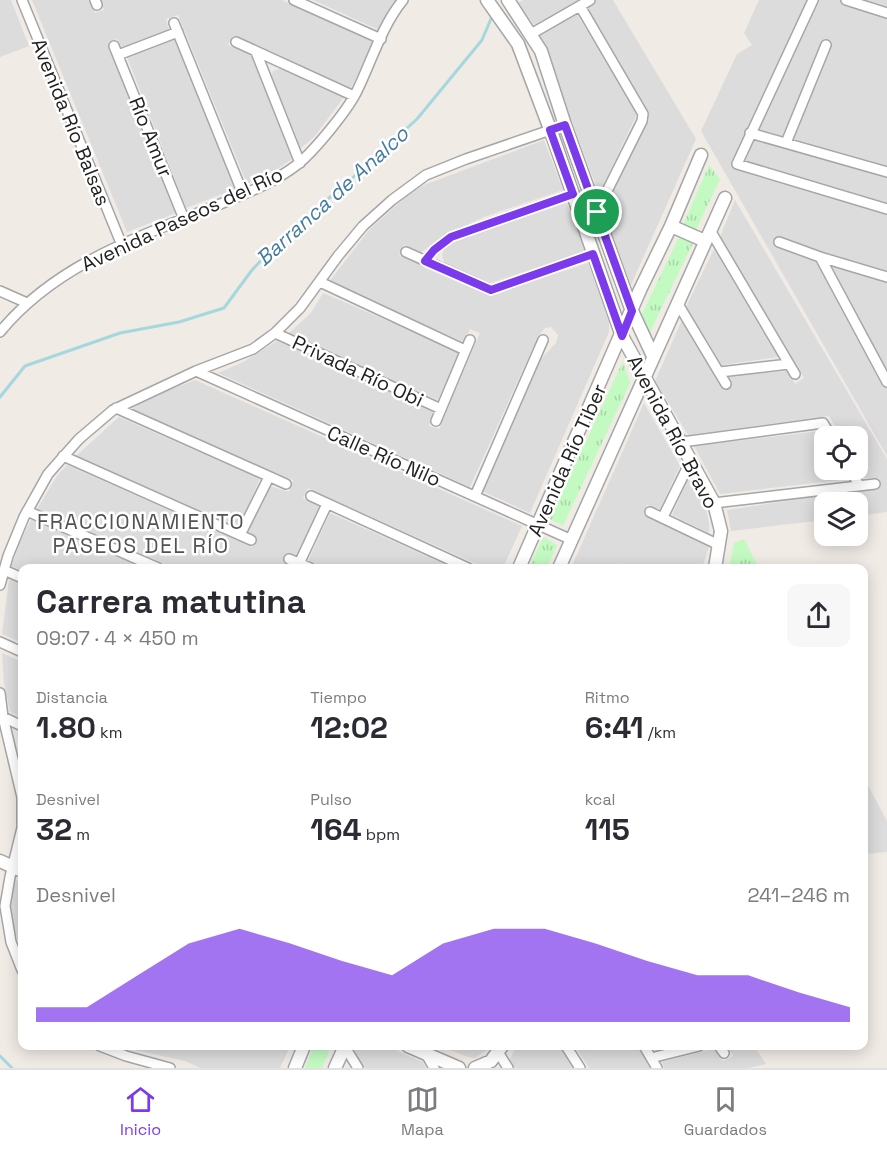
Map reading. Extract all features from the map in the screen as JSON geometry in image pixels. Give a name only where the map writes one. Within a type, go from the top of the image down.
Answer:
[{"type":"street","name":"Avenida Río Balsas","points":[[22,0],[121,243]]},
{"type":"street","points":[[294,0],[381,39]]},
{"type":"street","name":"Avenida Paseos del Río","points":[[0,332],[27,303],[70,270],[121,243],[243,194],[300,163],[320,142],[354,96],[396,8],[403,0]]},
{"type":"street","name":"Avenida Río Bravo","points":[[487,0],[518,44],[622,336],[714,503],[721,531],[716,564]]},
{"type":"street","points":[[531,34],[590,0]]},
{"type":"street","points":[[813,0],[737,164],[887,209]]},
{"type":"street","points":[[846,0],[887,13]]},
{"type":"street","name":"Avenida Río Bravo","points":[[509,2],[541,51],[632,311],[653,356]]},
{"type":"street","points":[[580,6],[643,114],[642,121],[597,212]]},
{"type":"street","name":"Río Amur","points":[[184,219],[116,51],[176,28],[243,194]]},
{"type":"street","points":[[236,42],[354,96]]},
{"type":"street","points":[[786,143],[826,45]]},
{"type":"street","points":[[256,52],[300,163]]},
{"type":"street","points":[[0,585],[27,511],[48,474],[79,439],[116,408],[196,371],[253,349],[275,333],[300,308],[363,226],[392,200],[426,175],[565,125]]},
{"type":"street","points":[[750,133],[887,172]]},
{"type":"street","name":"Avenida Río Tiber","points":[[521,564],[701,155]]},
{"type":"street","points":[[425,261],[434,250],[451,237],[573,194]]},
{"type":"street","name":"Avenida Río Tiber","points":[[561,564],[725,198]]},
{"type":"street","points":[[671,226],[707,236],[795,374]]},
{"type":"street","points":[[779,242],[887,277]]},
{"type":"street","points":[[406,252],[491,290],[593,254]]},
{"type":"street","points":[[820,257],[887,382]]},
{"type":"street","points":[[320,282],[465,350]]},
{"type":"street","points":[[0,291],[27,303]]},
{"type":"street","points":[[678,304],[726,384]]},
{"type":"street","name":"Privada Río Obi","points":[[275,333],[441,409]]},
{"type":"street","name":"Privada Río Obi","points":[[436,421],[470,340]]},
{"type":"street","points":[[475,496],[543,340]]},
{"type":"street","points":[[720,372],[789,364]]},
{"type":"street","name":"Calle Río Nilo","points":[[196,371],[572,540]]},
{"type":"street","points":[[116,408],[286,484]]},
{"type":"street","points":[[682,442],[823,423],[825,426]]},
{"type":"street","points":[[63,456],[251,540]]},
{"type":"street","points":[[663,517],[691,460]]},
{"type":"street","points":[[240,535],[269,477]]},
{"type":"street","points":[[856,480],[859,485]]},
{"type":"street","points":[[714,503],[875,484]]},
{"type":"street","points":[[311,496],[459,564]]},
{"type":"street","points":[[299,564],[327,504]]},
{"type":"street","points":[[27,511],[149,564]]},
{"type":"street","points":[[650,512],[719,545]]},
{"type":"street","points":[[288,559],[295,564]]},
{"type":"street","points":[[4,570],[18,576]]},
{"type":"street","points":[[0,642],[18,650]]},
{"type":"street","points":[[0,693],[3,717],[18,780]]},
{"type":"street","points":[[3,717],[18,724]]},
{"type":"street","points":[[18,839],[9,865],[5,906],[11,942],[18,960]]},
{"type":"street","points":[[110,1050],[170,1068]]},
{"type":"street","points":[[295,1068],[302,1050]]},
{"type":"street","points":[[335,1068],[343,1050]]},
{"type":"street","points":[[347,1050],[358,1068]]},
{"type":"street","points":[[417,1050],[459,1068]]},
{"type":"street","points":[[475,1068],[491,1060],[499,1050]]},
{"type":"street","points":[[500,1050],[508,1068]]},
{"type":"street","points":[[569,1050],[580,1068]]},
{"type":"street","points":[[646,1050],[657,1068]]},
{"type":"street","points":[[651,1058],[683,1050]]},
{"type":"street","points":[[426,1054],[434,1068]]},
{"type":"shaded area","points":[[0,0],[11,0],[29,46],[0,57]]},
{"type":"shaded area","points":[[32,0],[89,0],[95,13],[104,10],[100,0],[282,0],[374,42],[351,88],[233,36],[228,45],[252,56],[292,159],[247,184],[178,15],[166,19],[169,30],[122,48],[117,39],[108,42],[176,213],[127,232]]},
{"type":"shaded area","points":[[313,0],[398,0],[381,31]]},
{"type":"shaded area","points":[[523,0],[578,0],[534,25],[518,3]]},
{"type":"shaded area","points":[[597,0],[613,0],[696,139],[631,285],[604,212],[649,113],[586,7]]},
{"type":"shaded area","points":[[759,0],[887,0],[887,456],[701,131],[737,54],[752,45],[744,33]]},
{"type":"shaded area","points":[[577,14],[637,114],[599,194],[550,57],[538,37]]},
{"type":"shaded area","points":[[175,38],[235,189],[186,208],[127,57]]},
{"type":"shaded area","points":[[282,68],[344,97],[314,137],[299,150],[297,138],[271,76],[273,71]]},
{"type":"shaded area","points":[[544,140],[563,190],[484,217],[446,234],[420,253],[404,245],[399,255],[490,296],[588,263],[598,284],[609,318],[609,332],[530,513],[482,491],[537,363],[556,343],[558,335],[551,327],[545,328],[538,336],[470,487],[218,373],[243,362],[277,341],[433,412],[429,426],[439,429],[480,333],[470,329],[464,342],[329,282],[369,230],[410,193],[424,185]]},
{"type":"shaded area","points":[[735,200],[868,426],[834,426],[829,416],[688,435],[655,381],[682,320],[723,389],[732,385],[728,376],[788,371],[795,384],[804,378],[720,237]]},
{"type":"shaded area","points":[[567,203],[585,251],[490,283],[445,264],[442,256],[444,249],[459,240]]},
{"type":"shaded area","points":[[714,249],[778,357],[722,365],[686,307]]},
{"type":"shaded area","points":[[323,293],[460,352],[438,400],[288,334],[311,313]]},
{"type":"shaded area","points":[[195,380],[522,526],[505,564],[476,564],[308,488],[303,498],[320,507],[296,557],[287,553],[284,561],[289,564],[164,564],[37,509],[57,476],[67,465],[252,547],[256,538],[247,534],[270,486],[289,492],[293,480],[131,410],[148,398]]},
{"type":"shaded area","points":[[644,403],[680,466],[660,509],[647,505],[643,514],[709,547],[703,564],[573,564]]},
{"type":"shaded area","points":[[119,417],[260,479],[238,528],[76,456]]},
{"type":"shaded area","points":[[868,427],[887,459],[887,512],[868,515],[868,492],[847,492],[880,487],[879,478],[868,478]]},
{"type":"shaded area","points":[[814,432],[814,480],[840,480],[720,494],[694,446]]},
{"type":"shaded area","points":[[688,479],[706,509],[709,533],[672,515]]},
{"type":"shaded area","points":[[814,497],[814,521],[731,531],[727,510]]},
{"type":"shaded area","points":[[330,513],[444,564],[315,564],[308,561]]},
{"type":"shaded area","points":[[32,518],[135,564],[18,564],[18,569],[11,566]]},
{"type":"shaded area","points":[[9,579],[18,583],[18,641],[2,634]]},
{"type":"shaded area","points":[[2,653],[18,660],[18,716],[10,712],[4,683]]},
{"type":"shaded area","points":[[868,785],[887,821],[887,852],[868,854]]},
{"type":"shaded area","points":[[16,880],[18,881],[18,942],[11,920],[8,899]]},
{"type":"shaded area","points":[[136,1050],[288,1050],[280,1068],[200,1068],[185,1061]]},
{"type":"shaded area","points":[[354,1050],[395,1050],[423,1062],[426,1068],[365,1068]]},
{"type":"shaded area","points":[[450,1050],[486,1050],[475,1058]]},
{"type":"shaded area","points":[[514,1050],[565,1050],[576,1068],[514,1068],[510,1060]]},
{"type":"shaded area","points":[[578,1050],[641,1050],[652,1068],[589,1068]]},
{"type":"shaded area","points":[[708,1050],[717,1050],[723,1061],[733,1056],[729,1050],[757,1050],[766,1064],[749,1068],[664,1068],[662,1062]]},
{"type":"green space","points":[[709,165],[720,179],[696,230],[683,225]]},
{"type":"green space","points":[[680,235],[693,243],[649,334],[642,314]]},
{"type":"green space","points":[[623,361],[630,383],[563,526],[550,519]]},
{"type":"green space","points":[[543,537],[557,545],[549,564],[531,564]]},
{"type":"green space","points":[[744,539],[757,564],[730,564],[734,543]]},
{"type":"green space","points":[[312,1050],[329,1050],[322,1068],[305,1068]]},
{"type":"waterway","name":"Barranca de Analco","points":[[0,397],[25,366],[120,333],[179,322],[224,308],[252,270],[284,236],[347,183],[417,119],[482,40],[493,14]]},
{"type":"waterway","name":"Barranca de Analco","points":[[0,1056],[12,1068]]},
{"type":"district","name":"FRACCIONAMIENTO PASEOS DEL RÍO","points":[[141,533]]},
{"type":"route","points":[[565,125],[597,212],[632,311],[622,336],[593,254],[491,290],[425,261],[434,250],[451,237],[573,194],[550,130],[565,125]]}]
